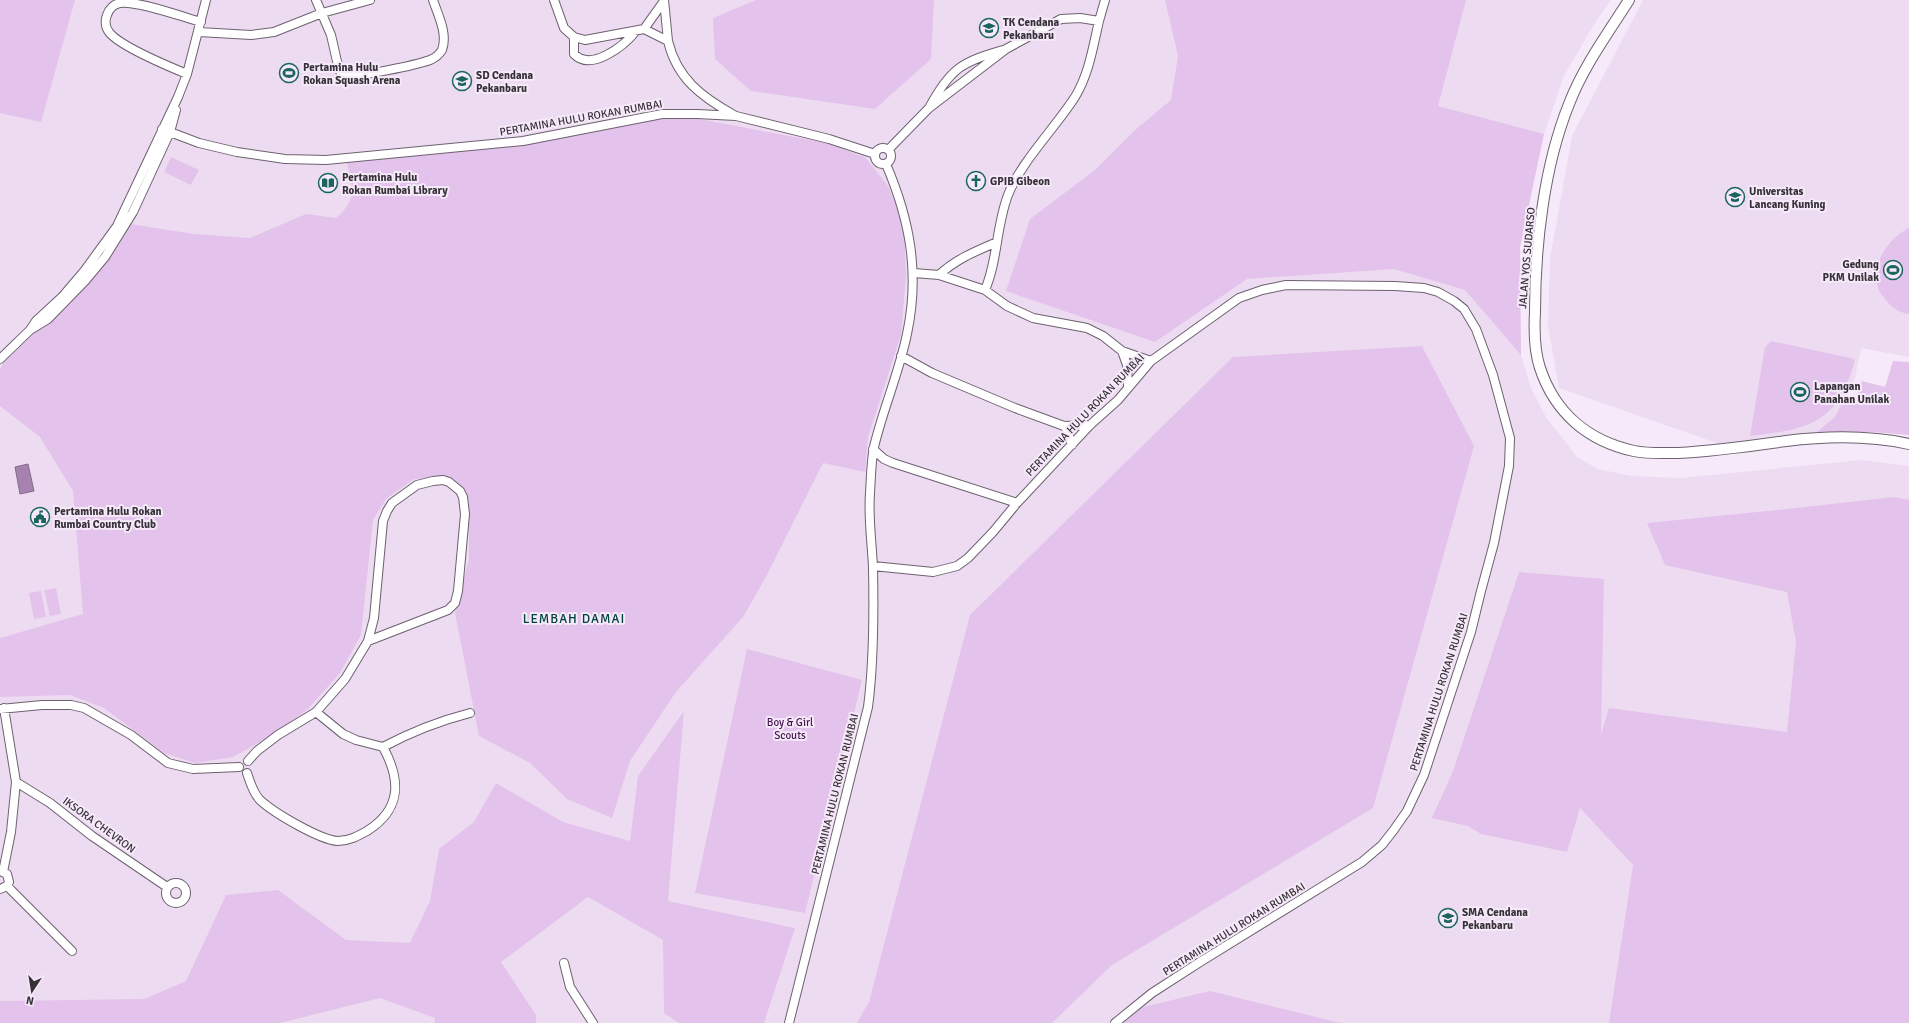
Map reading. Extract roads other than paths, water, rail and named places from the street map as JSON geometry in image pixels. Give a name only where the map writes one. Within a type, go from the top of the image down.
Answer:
[{"type":"main road","name":"JALAN YOS SUDARSO","points":[[1629,0],[1580,79],[1561,125],[1544,202],[1536,273],[1534,328],[1540,367],[1554,397],[1563,410],[1583,430],[1596,439],[1636,451],[1659,453],[1699,452],[1734,449],[1788,441],[1841,437],[1879,438],[1909,444]]},
{"type":"street","points":[[0,359],[30,330],[36,321],[62,296],[85,270],[117,226],[166,131],[187,74],[206,0]]},
{"type":"street","points":[[316,0],[331,35],[339,70],[345,75],[358,75],[405,66],[437,56],[441,52],[444,40],[442,28],[433,0]]},
{"type":"street","points":[[199,32],[251,35],[274,32],[322,13],[370,0]]},
{"type":"street","points":[[574,38],[574,54],[583,61],[589,62],[603,57],[629,40],[640,30],[664,0]]},
{"type":"street","points":[[664,0],[668,41],[677,67],[694,88],[712,103],[736,116]]},
{"type":"street","points":[[985,290],[990,278],[1008,195],[1025,165],[1048,135],[1080,87],[1088,67],[1105,0]]},
{"type":"street","points":[[556,1],[564,28],[574,38],[585,40],[640,30],[668,41]]},
{"type":"street","points":[[187,74],[149,57],[110,33],[106,25],[106,18],[111,8],[120,3],[127,3],[201,22]]},
{"type":"street","points":[[888,150],[928,108],[1006,49],[1061,19],[1080,18],[1099,21]]},
{"type":"street","points":[[928,108],[938,90],[961,65],[1006,49]]},
{"type":"street","name":"PERTAMINA HULU ROKAN RUMBAI","points":[[166,131],[199,143],[237,152],[285,159],[326,160],[523,141],[662,114],[697,114],[736,116],[829,138],[875,154]]},
{"type":"street","points":[[880,148],[888,150],[891,157],[886,164],[877,162],[875,154],[880,148]]},
{"type":"street","name":"PERTAMINA HULU ROKAN RUMBAI","points":[[789,1023],[868,707],[873,655],[873,566],[870,495],[873,449],[901,356],[912,306],[914,273],[907,228],[900,199],[886,164]]},
{"type":"street","points":[[939,275],[950,264],[960,258],[997,242]]},
{"type":"street","points":[[914,273],[939,275],[985,290],[1008,306],[1033,318],[1087,328],[1103,336],[1122,351],[1151,361]]},
{"type":"street","name":"PERTAMINA HULU ROKAN RUMBAI","points":[[873,566],[933,572],[957,566],[977,549],[1017,503],[1072,446],[1090,425],[1108,410],[1151,361],[1239,298],[1262,290],[1286,285],[1395,286],[1424,288],[1438,292],[1464,309],[1476,329],[1493,375],[1510,438],[1510,466],[1494,543],[1480,591],[1472,632],[1424,775],[1407,811],[1394,831],[1382,845],[1362,862],[1152,993],[1115,1023]]},
{"type":"street","points":[[1122,351],[1127,365],[1128,386]]},
{"type":"street","points":[[901,356],[932,373],[982,395],[1064,426],[1090,425]]},
{"type":"street","points":[[1064,426],[1069,434],[1072,446]]},
{"type":"street","points":[[873,449],[884,459],[893,463],[1017,503]]},
{"type":"street","points":[[239,767],[241,762],[248,761],[257,751],[278,735],[316,712],[345,679],[368,641],[374,618],[383,521],[387,511],[392,504],[417,485],[443,480],[449,482],[460,491],[463,497],[465,514],[458,590],[455,603],[448,610],[368,641]]},
{"type":"street","points":[[72,951],[4,888],[9,878],[1,871],[11,832],[16,782],[2,708],[71,705],[84,708],[131,735],[168,763],[193,769],[239,767]]},
{"type":"street","points":[[247,772],[251,786],[260,799],[283,816],[311,831],[327,838],[339,841],[356,838],[372,827],[387,813],[394,801],[396,782],[389,759],[382,747],[343,734],[316,712]]},
{"type":"street","points":[[382,747],[409,733],[437,722],[470,713]]},
{"type":"street","points":[[247,772],[251,767],[248,761]]},
{"type":"street","points":[[239,767],[242,772],[247,772]]},
{"type":"street","name":"IKSORA CHEVRON","points":[[16,782],[50,803],[92,836],[167,887]]},
{"type":"street","points":[[564,964],[570,987],[593,1023]]},
{"type":"place","name":"TK Cendana Pekanbaru","points":[[989,28]]},
{"type":"place","name":"Pertamina Hulu Rokan Squash Arena","points":[[289,73]]},
{"type":"place","name":"SD Cendana Pekanbaru","points":[[462,81]]},
{"type":"place","name":"GPIB Gibeon","points":[[976,181]]},
{"type":"place","name":"Pertamina Hulu Rokan Rumbai Library","points":[[328,183]]},
{"type":"place","name":"Universitas Lancang Kuning","points":[[1735,197]]},
{"type":"place","name":"Gedung PKM Unilak","points":[[1893,270]]},
{"type":"place","name":"Lapangan Panahan Unilak","points":[[1800,392]]},
{"type":"place","name":"Pertamina Hulu Rokan Rumbai Country Club","points":[[40,517]]},
{"type":"place","name":"SMA Cendana Pekanbaru","points":[[1448,918]]},
{"type":"district","name":"LEMBAH DAMAI","points":[[574,619]]},
{"type":"park label","name":"Boy & Girl Scouts","points":[[790,728]]}]
